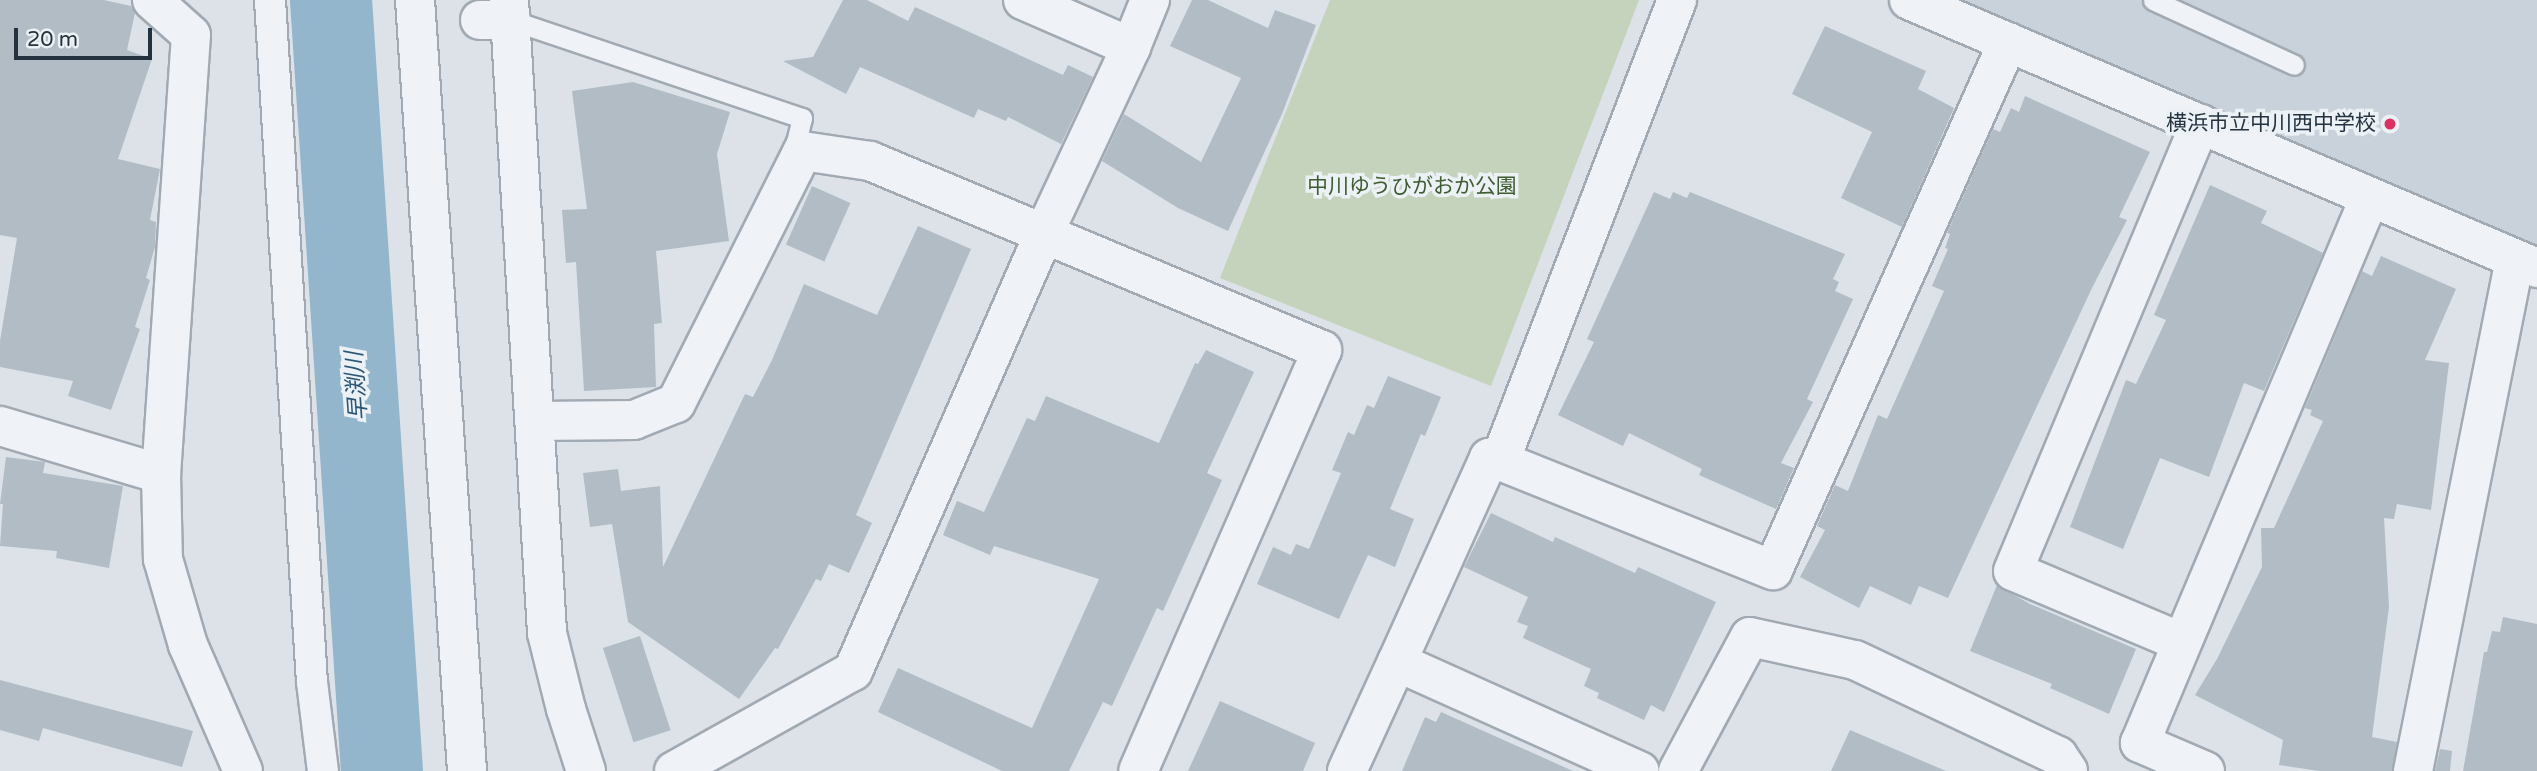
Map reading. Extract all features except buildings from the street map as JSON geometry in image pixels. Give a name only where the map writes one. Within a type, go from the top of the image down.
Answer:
[{"type":"street","points":[[152,0],[191,35],[161,474],[163,559],[188,645],[243,771]]},
{"type":"street","points":[[270,0],[312,682],[323,771]]},
{"type":"street","points":[[415,0],[467,771]]},
{"type":"street","points":[[1023,0],[1131,47]]},
{"type":"street","points":[[674,771],[853,671],[1044,233],[1131,47],[1150,0]]},
{"type":"street","points":[[1500,461],[1677,0]]},
{"type":"street","points":[[1909,0],[2526,263],[2413,771]]},
{"type":"street","points":[[500,13],[537,421],[547,633],[566,709],[586,771]]},
{"type":"street","points":[[1347,771],[1489,458],[1773,570],[2008,42]]},
{"type":"street","points":[[2181,642],[2013,571],[2200,124]]},
{"type":"street","points":[[537,421],[634,420],[676,403],[803,151],[870,161],[1322,350],[1138,771]]},
{"type":"street","points":[[2205,771],[2140,743],[2370,197]]},
{"type":"street","points":[[0,426],[161,474]]},
{"type":"street","points":[[1678,771],[1750,637],[1855,660],[2058,756],[2068,771]]},
{"type":"street","points":[[1397,662],[1640,771]]},
{"type":"lane","points":[[2153,0],[2294,65]]},
{"type":"lane","points":[[500,13],[802,118],[796,142],[803,151]]},
{"type":"shaded area","name":"横浜市立中川西中学校","points":[[1948,0],[2537,0],[2537,248]]},
{"type":"green space","name":"中川ゆうひがおか公園","points":[[1330,0],[1639,0],[1491,386],[1220,278]]},
{"type":"waterway","name":"早渕川","points":[[331,0],[382,771]]},
{"type":"place","name":"横浜市立中川西中学校","points":[[2390,124]]}]
